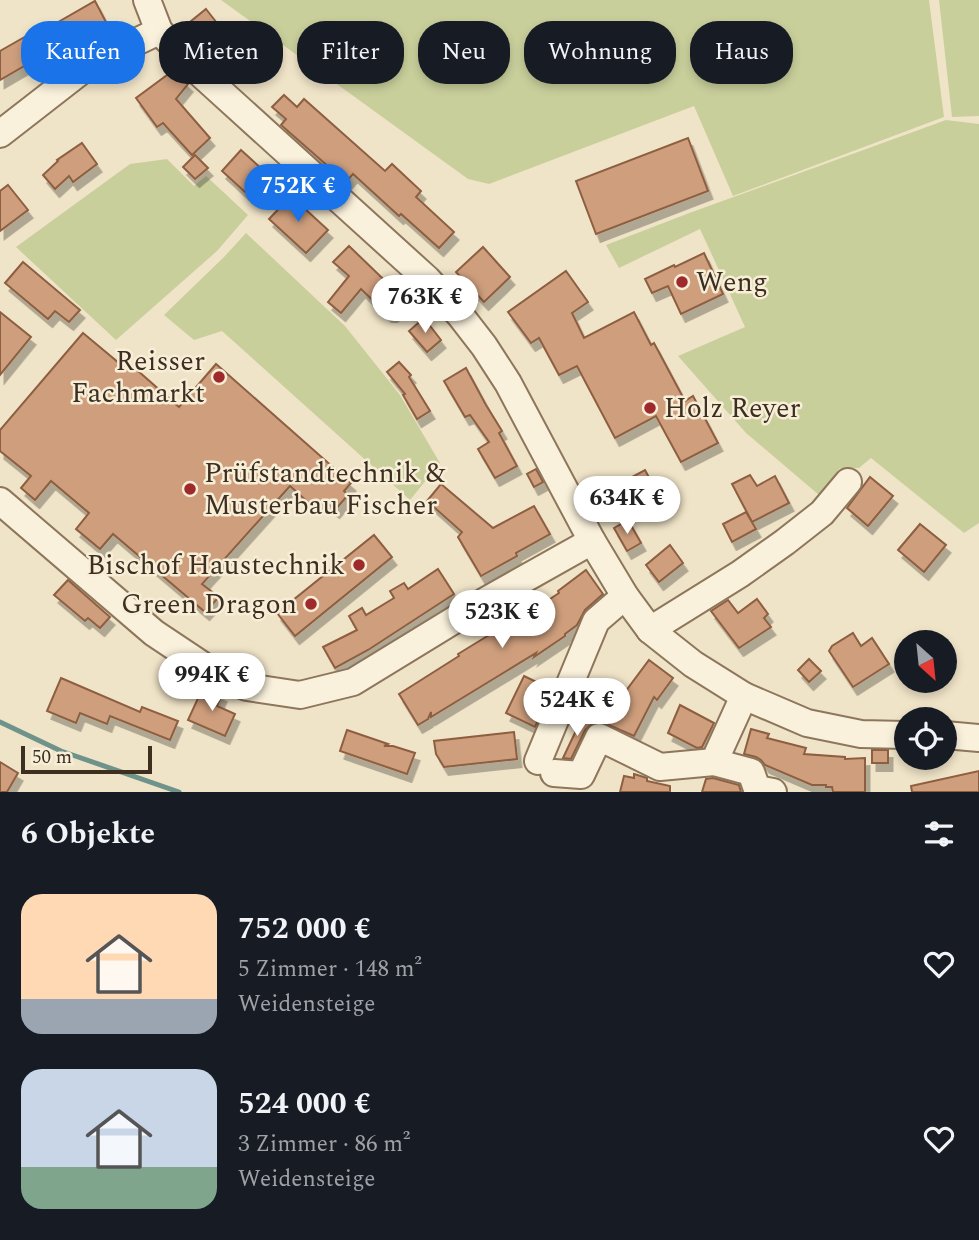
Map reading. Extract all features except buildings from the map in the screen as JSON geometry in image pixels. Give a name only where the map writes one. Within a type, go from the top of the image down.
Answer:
[{"type":"street","points":[[0,134],[90,64],[159,31],[147,0]]},
{"type":"street","points":[[212,84],[427,279],[460,315],[484,346],[513,392],[592,541],[625,596],[650,630],[693,664],[744,696],[807,723],[861,734],[894,735]]},
{"type":"street","points":[[650,630],[740,574],[785,542],[822,513],[848,482]]},
{"type":"street","points":[[0,501],[154,633],[220,677],[247,687],[300,695],[353,682],[487,600],[592,541]]},
{"type":"street","points":[[625,596],[596,621],[546,767],[581,775],[599,737],[660,767],[714,762],[751,772],[757,789],[773,792]]},
{"type":"street","points":[[714,762],[744,696]]},
{"type":"street","points":[[957,736],[979,738]]},
{"type":"green space","points":[[221,0],[929,0],[944,117],[733,196],[694,106],[489,184],[468,179],[337,84],[404,84],[404,21],[297,21],[297,55],[283,45],[283,21],[250,21]]},
{"type":"green space","points":[[939,0],[979,0],[979,116],[952,117]]},
{"type":"green space","points":[[946,120],[979,124],[979,523],[964,533],[871,458],[859,468],[840,468],[819,495],[746,433],[678,356],[745,327],[700,229],[619,268],[606,245]]},
{"type":"green space","points":[[167,159],[194,186],[206,176],[248,215],[217,251],[116,340],[16,247],[130,164]]},
{"type":"green space","points":[[246,233],[345,326],[400,395],[440,463],[410,500],[222,331],[194,340],[164,315]]},
{"type":"waterway","points":[[0,722],[61,751],[179,792]]},
{"type":"place","name":"Weng","points":[[682,282]]},
{"type":"place","name":"Reisser Fachmarkt","points":[[219,377]]},
{"type":"place","name":"Holz Reyer","points":[[650,408]]},
{"type":"place","name":"Prüfstandtechnik & Musterbau Fischer","points":[[190,489]]},
{"type":"place","name":"Bischof Haustechnik","points":[[359,565]]},
{"type":"place","name":"Green Dragon","points":[[311,604]]}]
